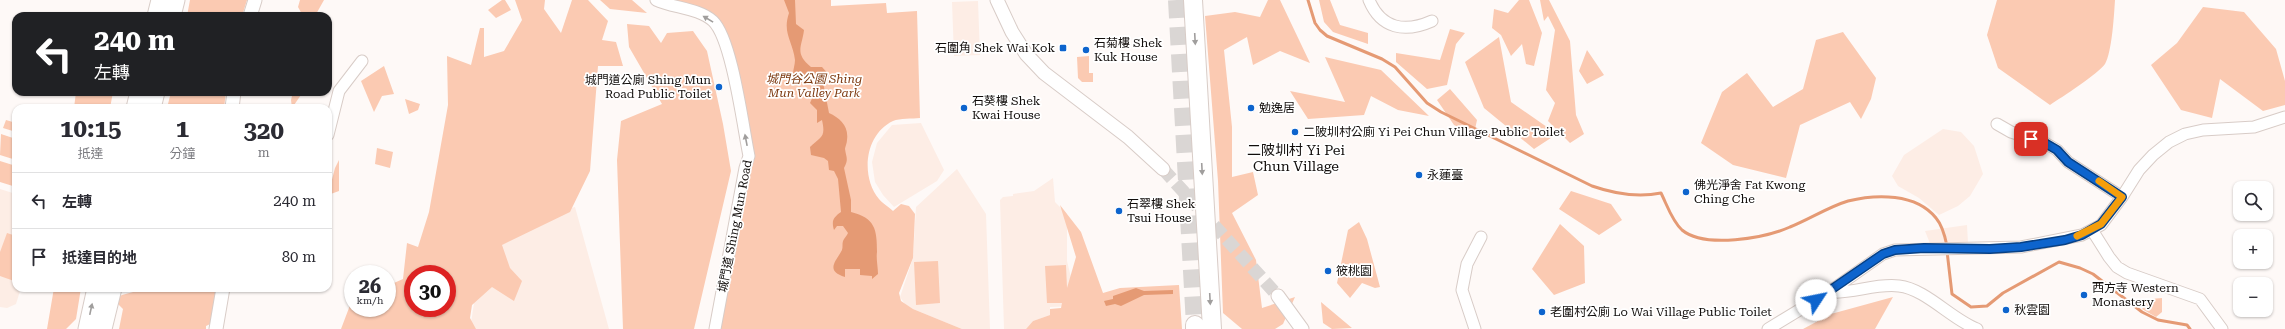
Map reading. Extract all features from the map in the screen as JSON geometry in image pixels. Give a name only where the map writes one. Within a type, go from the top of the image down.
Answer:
[{"type":"highway","points":[[1193,0],[1201,328]]},
{"type":"main road","points":[[157,12],[160,0]]},
{"type":"main road","points":[[173,12],[176,0]]},
{"type":"main road","points":[[87,329],[95,292]]},
{"type":"main road","points":[[103,329],[112,292]]},
{"type":"street","points":[[251,12],[255,0]]},
{"type":"street","name":"城門道 Shing Mun Road","points":[[656,0],[700,14],[712,20],[719,29],[728,50],[749,156],[745,168],[715,329]]},
{"type":"street","points":[[997,0],[1012,32],[1026,54],[1044,73],[1128,137],[1163,169]]},
{"type":"street","points":[[1368,0],[1380,18],[1395,26],[1411,28],[1432,21]]},
{"type":"street","points":[[332,121],[340,91],[362,61]]},
{"type":"street","points":[[1768,329],[1829,292],[1883,254],[1895,250],[1924,248],[1963,250],[2021,247],[2065,240],[2092,230],[2101,224],[2122,197],[2129,183],[2153,155],[2185,134],[2203,130],[2254,127],[2285,117]]},
{"type":"street","points":[[1997,124],[2011,132],[2045,143],[2057,150],[2068,162],[2122,197]]},
{"type":"street","points":[[2092,230],[2118,267],[2127,273],[2200,299],[2222,329]]},
{"type":"street","points":[[1475,329],[1462,290],[1468,264],[1481,237]]},
{"type":"street","points":[[1829,292],[1859,291],[1878,286],[1901,286],[1922,295],[1967,325],[1977,329]]},
{"type":"street","points":[[216,329],[222,292]]},
{"type":"street","points":[[1278,296],[1302,329]]},
{"type":"shaded area","points":[[784,0],[795,0],[796,24],[804,30],[800,50],[802,58],[811,67],[822,67],[830,76],[823,82],[829,113],[837,117],[843,123],[847,131],[845,149],[847,160],[844,168],[851,200],[851,212],[859,214],[870,221],[875,231],[878,274],[872,279],[872,276],[860,275],[860,269],[845,269],[845,277],[835,272],[835,261],[842,250],[843,241],[848,233],[843,226],[837,226],[834,230],[833,227],[834,219],[841,212],[838,179],[834,171],[829,170],[828,161],[824,158],[811,155],[810,147],[823,134],[822,120],[817,123],[817,110],[810,103],[815,92],[814,83],[798,82],[793,77],[795,60],[787,32],[787,20],[789,13]]},
{"type":"shaded area","points":[[978,1],[980,55],[954,56],[952,2]]},
{"type":"shaded area","points":[[921,123],[944,170],[937,181],[894,207],[883,195],[875,182],[872,162],[877,143],[892,125]]},
{"type":"shaded area","points":[[1943,129],[1961,132],[1974,146],[1983,174],[1970,196],[1958,206],[1939,215],[1919,198],[1898,186],[1892,176],[1904,155]]},
{"type":"shaded area","points":[[957,169],[986,214],[990,329],[962,329],[913,309],[905,304],[900,297],[913,258],[916,207]]},
{"type":"shaded area","points":[[1053,178],[1055,202],[1067,214],[1067,261],[1078,306],[1050,307],[1050,315],[1033,321],[1026,329],[1004,329],[1000,200],[1003,197],[1013,196],[1013,194],[1034,191]]},
{"type":"shaded area","points":[[0,189],[12,193],[12,292],[20,292],[16,304],[7,308],[0,307]]},
{"type":"shaded area","points":[[575,207],[609,329],[470,329],[485,233]]},
{"type":"shaded area","points":[[1967,225],[1968,243],[1931,246],[1925,231]]},
{"type":"shaded area","points":[[1136,288],[1144,291],[1173,290],[1173,294],[1144,295],[1121,306],[1115,304],[1106,306],[1104,301],[1113,299],[1113,296]]},
{"type":"green space","points":[[190,0],[247,0],[243,12],[188,12]]},
{"type":"green space","points":[[300,0],[324,0],[317,12],[301,12],[298,7]]},
{"type":"green space","points":[[502,0],[505,0],[511,10],[496,18],[488,10]]},
{"type":"green space","points":[[515,0],[545,0],[544,9],[561,33],[572,0],[588,0],[608,21],[602,40],[616,42],[623,66],[598,66],[590,171],[570,212],[502,245],[510,268],[522,281],[514,301],[492,287],[472,305],[470,318],[476,329],[341,329],[346,317],[396,317],[396,282],[403,279],[404,270],[404,317],[456,317],[456,265],[405,265],[407,243],[418,247],[429,212],[448,105],[447,56],[471,65],[480,28],[484,28],[484,57],[504,51],[522,20]]},
{"type":"green space","points":[[600,0],[632,0],[647,13],[610,9]]},
{"type":"green space","name":"城門谷公園 Shing Mun Valley Park","points":[[670,0],[831,0],[831,6],[886,3],[887,13],[917,11],[920,118],[893,121],[876,135],[868,156],[869,179],[873,190],[879,199],[893,211],[901,204],[909,206],[915,214],[913,258],[899,293],[901,301],[913,309],[962,329],[719,329],[748,170],[721,26]]},
{"type":"green space","points":[[1268,0],[1280,0],[1310,63],[1280,51],[1253,65],[1247,37],[1224,50],[1232,127],[1232,177],[1253,172],[1258,195],[1232,213],[1256,260],[1262,308],[1295,297],[1283,324],[1275,329],[1242,329],[1223,313],[1218,181],[1205,16],[1235,12],[1260,17]]},
{"type":"green space","points":[[1319,0],[1330,0],[1340,25],[1368,33],[1368,44],[1333,32],[1324,22]]},
{"type":"green space","points":[[1519,0],[1529,0],[1542,33],[1534,66],[1526,64],[1522,44],[1511,56],[1501,35],[1492,28],[1494,9],[1508,13]]},
{"type":"green space","points":[[1540,0],[1549,0],[1570,41],[1576,115],[1584,134],[1570,143],[1548,121],[1555,103],[1546,90],[1555,30],[1548,16],[1544,21]]},
{"type":"green space","points":[[1997,0],[2115,0],[2111,42],[2105,64],[2088,79],[2050,105],[1998,68],[1987,35]]},
{"type":"green space","points":[[2203,7],[2244,12],[2276,49],[2285,81],[2285,105],[2263,111],[2220,79],[2212,118],[2181,110],[2151,65],[2177,43]]},
{"type":"green space","points":[[627,24],[649,26],[661,43],[667,33],[693,31],[707,51],[723,124],[731,171],[694,329],[623,329],[617,160],[621,121],[662,104],[629,47]]},
{"type":"green space","points":[[1450,29],[1465,33],[1456,44],[1447,85],[1427,89],[1396,62],[1396,53],[1440,60]]},
{"type":"green space","points":[[1843,32],[1876,78],[1871,99],[1861,119],[1850,102],[1800,125],[1786,178],[1733,165],[1701,143],[1722,92],[1747,73],[1773,107],[1803,89],[1816,40]]},
{"type":"green space","points":[[1499,37],[1511,102],[1557,134],[1534,149],[1484,108],[1465,62]]},
{"type":"green space","points":[[1587,50],[1604,75],[1587,84],[1579,71]]},
{"type":"green space","points":[[1089,56],[1089,73],[1093,73],[1093,82],[1082,82],[1078,78],[1077,57]]},
{"type":"green space","points":[[1325,57],[1381,70],[1429,116],[1398,110],[1371,96],[1364,115],[1308,119],[1290,91],[1345,102]]},
{"type":"green space","points":[[384,66],[394,94],[382,96],[374,112],[361,81]]},
{"type":"green space","points":[[1450,89],[1477,120],[1474,134],[1454,125],[1437,100]]},
{"type":"green space","points":[[76,96],[112,96],[111,104],[74,104]]},
{"type":"green space","points":[[170,96],[226,96],[224,104],[168,104]]},
{"type":"green space","points":[[292,96],[300,96],[295,104],[292,104]]},
{"type":"green space","points":[[405,99],[420,104],[418,110],[409,114]]},
{"type":"green space","points":[[6,120],[12,122],[12,131],[3,128]]},
{"type":"green space","points":[[1,134],[12,138],[12,159],[0,155]]},
{"type":"green space","points":[[377,148],[393,152],[390,168],[375,164]]},
{"type":"green space","points":[[339,160],[339,191],[332,194],[332,180]]},
{"type":"green space","points":[[0,161],[12,165],[12,186],[0,182]]},
{"type":"green space","points":[[1571,191],[1611,204],[1622,220],[1599,235],[1559,209]]},
{"type":"green space","points":[[1060,205],[1081,232],[1103,293],[1120,288],[1179,285],[1182,329],[1026,329],[1033,321],[1050,315],[1050,309],[1061,308],[1062,303],[1047,303],[1045,266],[1066,265],[1067,288],[1076,257]]},
{"type":"green space","points":[[1359,222],[1367,239],[1380,287],[1375,288],[1362,283],[1350,298],[1337,283],[1348,230]]},
{"type":"green space","points":[[1560,224],[1584,246],[1585,283],[1554,295],[1532,269]]},
{"type":"green space","points":[[7,233],[12,235],[12,280],[0,276],[0,252]]},
{"type":"green space","points":[[938,261],[940,303],[916,305],[914,262]]},
{"type":"green space","points":[[53,292],[80,292],[76,319],[66,329],[47,329]]},
{"type":"green space","points":[[133,292],[228,292],[223,318],[206,326],[206,329],[119,329],[123,309],[114,300],[122,295]]},
{"type":"green space","points":[[1893,297],[1875,329],[1803,329],[1831,314]]},
{"type":"green space","points":[[2162,298],[2162,312],[2156,317],[2142,309],[2150,299]]},
{"type":"green space","points":[[1321,302],[1352,328],[1332,329],[1323,323]]},
{"type":"waterway","points":[[1308,0],[1315,23],[1327,36],[1382,59],[1395,67],[1427,103],[1441,112],[1592,186],[1609,191],[1635,195],[1661,193],[1675,222],[1682,230],[1692,236],[1705,239],[1735,240],[1766,235],[1790,227],[1833,206],[1848,201],[1871,197],[1883,197],[1907,200],[1928,210],[1940,224],[1947,246]]},
{"type":"waterway","points":[[1947,251],[1952,294],[1971,307],[1987,306],[2003,293],[2059,262],[2080,268],[2093,274],[2142,312],[2158,320],[2187,325],[2190,329]]},
{"type":"tunnel","points":[[1177,0],[1195,325]]},
{"type":"tunnel","points":[[1163,169],[1278,296]]},
{"type":"slow traffic","points":[[2077,236],[2082,235],[2101,224],[2122,197],[2099,181]]},
{"type":"place","name":"石圍角 Shek Wai Kok","points":[[1063,48]]},
{"type":"place","name":"石菊樓 Shek Kuk House","points":[[1086,50]]},
{"type":"place","name":"城門道公廁 Shing Mun Road Public Toilet","points":[[719,87]]},
{"type":"place","name":"石葵樓 Shek Kwai House","points":[[964,108]]},
{"type":"place","name":"勉逸居","points":[[1251,108]]},
{"type":"place","name":"二陂圳村公廁 Yi Pei Chun Village Public Toilet","points":[[1295,132]]},
{"type":"place","name":"永蓮臺","points":[[1419,175]]},
{"type":"place","name":"佛光淨舍 Fat Kwong Ching Che","points":[[1686,192]]},
{"type":"place","name":"石翠樓 Shek Tsui House","points":[[1119,211]]},
{"type":"place","name":"筱桃園","points":[[1328,271]]},
{"type":"place","name":"西方寺 Western Monastery","points":[[2084,295]]},
{"type":"place","name":"秋雲園","points":[[2006,310]]},
{"type":"place","name":"老圍村公廁 Lo Wai Village Public Toilet","points":[[1542,312]]},
{"type":"district","name":"二陂圳村 Yi Pei Chun Village","points":[[1296,158]]},
{"type":"route","points":[[1816,300],[1883,254],[1895,250],[1924,248],[1963,250],[2021,247],[2065,240],[2082,235],[2101,224],[2122,197],[2068,162],[2057,150],[2045,143],[2031,139]]}]
